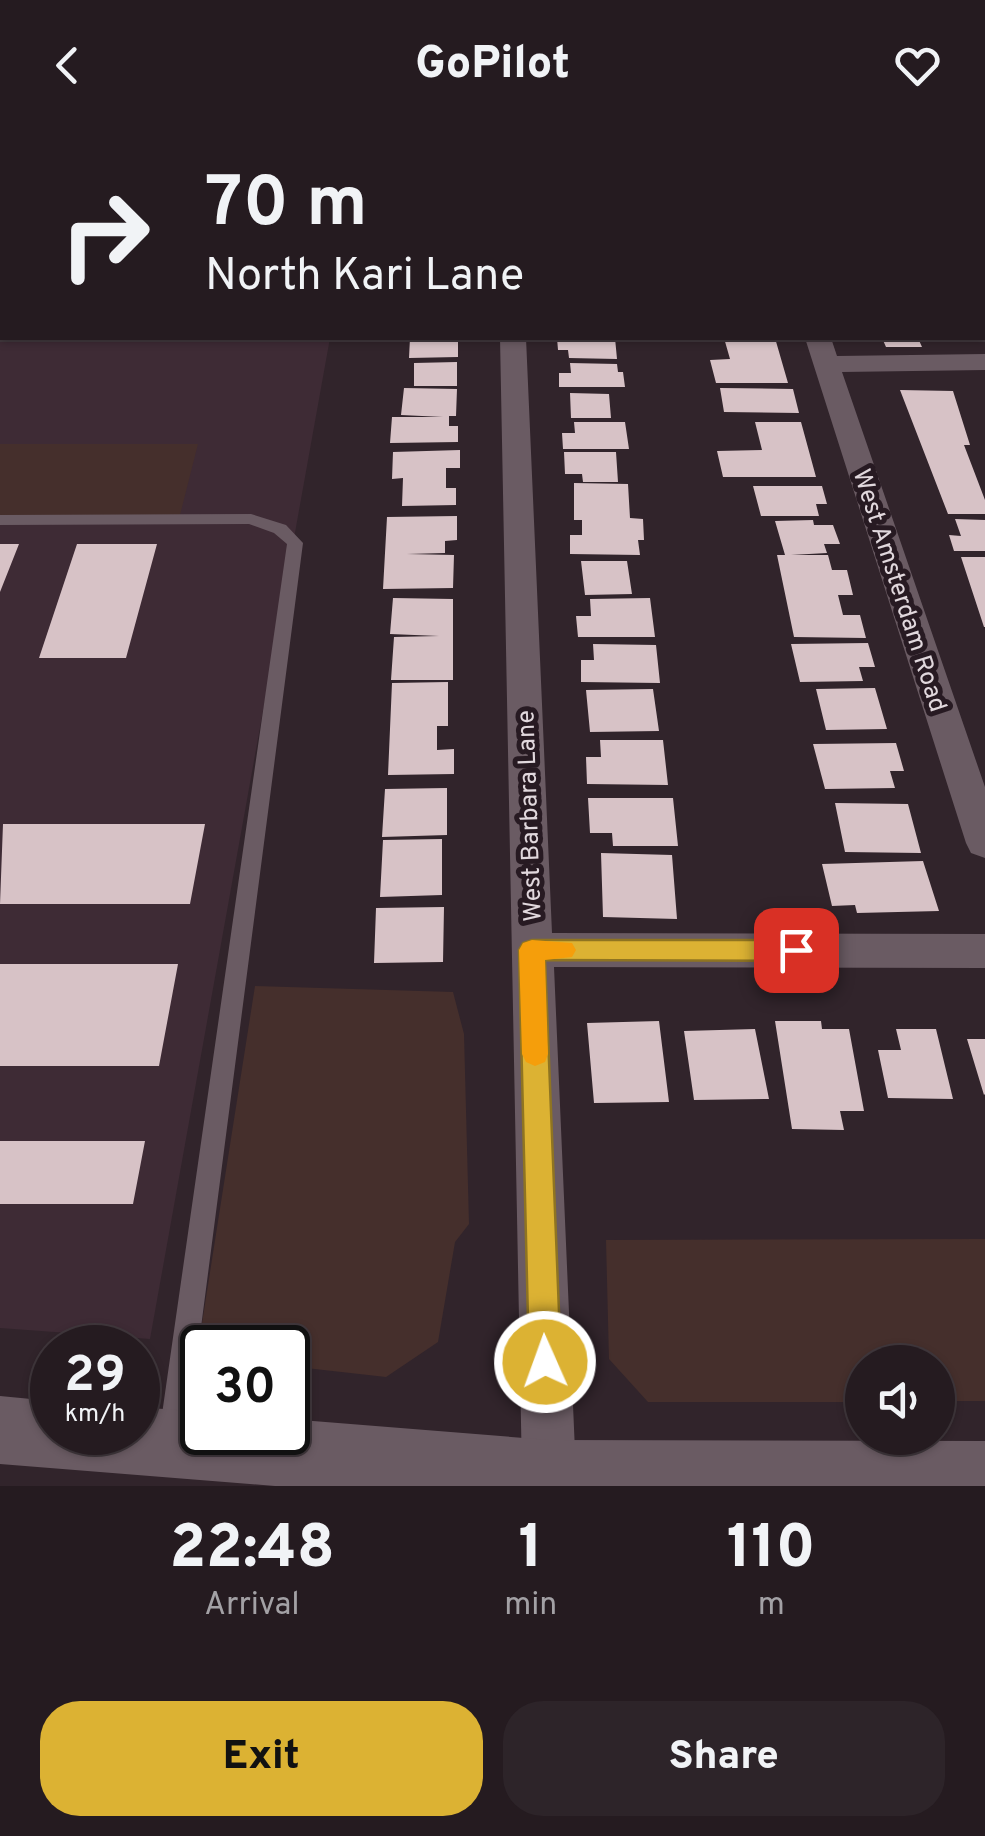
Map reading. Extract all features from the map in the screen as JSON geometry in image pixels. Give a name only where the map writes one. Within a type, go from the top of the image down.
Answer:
[{"type":"street","name":"West Barbara Lane","points":[[512,340],[549,1474]]},
{"type":"street","points":[[822,351],[985,362]]},
{"type":"street","name":"West Amsterdam Road","points":[[822,351],[985,843]]},
{"type":"street","points":[[532,950],[985,950]]},
{"type":"street","points":[[0,1430],[549,1474],[985,1475]]},
{"type":"lane","points":[[0,520],[250,520],[280,528],[295,543],[172,1444]]},
{"type":"shaded area","points":[[0,340],[330,340],[153,1325],[30,1325],[30,1330],[0,1328]]},
{"type":"shaded area","points":[[0,444],[198,444],[180,515],[0,515]]},
{"type":"shaded area","points":[[255,986],[453,992],[464,1034],[469,1224],[455,1242],[438,1342],[386,1377],[310,1368],[310,1325],[202,1325]]},
{"type":"shaded area","points":[[985,1239],[985,1401],[955,1401],[955,1345],[845,1345],[845,1402],[648,1402],[609,1359],[606,1240]]},
{"type":"building","points":[[410,340],[458,340],[458,357],[409,358]]},
{"type":"building","points":[[557,340],[615,340],[617,359],[569,358],[568,350],[558,350]]},
{"type":"building","points":[[725,340],[776,340],[788,383],[716,383],[710,360],[730,359]]},
{"type":"building","points":[[883,340],[919,340],[922,347],[886,347]]},
{"type":"building","points":[[457,362],[457,386],[414,386],[414,363]]},
{"type":"building","points":[[570,363],[617,364],[618,372],[623,372],[625,387],[559,387],[559,373],[571,373]]},
{"type":"building","points":[[404,388],[457,389],[456,416],[449,416],[449,426],[458,426],[458,442],[390,443],[392,417],[443,417],[401,415]]},
{"type":"building","points":[[720,388],[793,389],[799,413],[724,412]]},
{"type":"building","points":[[900,390],[953,391],[970,445],[964,445],[985,500],[985,514],[948,514]]},
{"type":"building","points":[[570,393],[609,394],[611,418],[571,418]]},
{"type":"building","points":[[574,422],[625,422],[629,449],[563,449],[562,433],[575,433]]},
{"type":"building","points":[[755,422],[801,422],[816,477],[723,477],[717,451],[762,450]]},
{"type":"building","points":[[460,450],[460,468],[446,468],[446,488],[456,488],[456,505],[402,506],[403,478],[392,479],[393,452]]},
{"type":"building","points":[[564,452],[616,452],[618,482],[583,482],[582,474],[565,474]]},
{"type":"building","points":[[574,483],[628,484],[630,518],[643,519],[644,540],[638,540],[640,555],[570,554],[570,535],[582,535],[582,520],[574,520]]},
{"type":"building","points":[[753,486],[822,486],[827,504],[816,504],[819,516],[761,516]]},
{"type":"building","points":[[457,516],[457,540],[445,541],[445,553],[407,554],[454,555],[453,588],[383,589],[387,517]]},
{"type":"building","points":[[955,519],[985,520],[985,551],[954,551],[949,535],[961,536]]},
{"type":"building","points":[[813,520],[814,525],[833,525],[840,544],[824,544],[827,553],[791,555],[828,555],[832,570],[847,570],[853,595],[838,595],[843,615],[860,615],[866,638],[794,637],[777,555],[785,555],[775,521]]},
{"type":"building","points":[[0,544],[19,544],[0,592]]},
{"type":"building","points":[[77,544],[157,544],[126,658],[39,658]]},
{"type":"building","points":[[961,557],[985,557],[985,627],[984,627]]},
{"type":"building","points":[[581,561],[627,561],[632,594],[585,595]]},
{"type":"building","points":[[393,598],[453,599],[453,680],[391,680],[394,637],[439,636],[390,634]]},
{"type":"building","points":[[650,598],[655,637],[578,637],[576,616],[591,616],[590,599]]},
{"type":"building","points":[[868,643],[875,667],[859,667],[863,681],[800,682],[791,644]]},
{"type":"building","points":[[593,644],[656,645],[660,683],[581,682],[581,660],[594,660]]},
{"type":"building","points":[[448,682],[448,726],[437,726],[437,750],[454,749],[454,774],[388,775],[392,683]]},
{"type":"building","points":[[875,688],[887,729],[826,730],[816,689]]},
{"type":"building","points":[[653,689],[659,731],[590,732],[586,690]]},
{"type":"building","points":[[600,740],[663,740],[668,785],[587,784],[586,757],[601,757]]},
{"type":"building","points":[[896,743],[904,771],[890,771],[895,788],[825,789],[813,744]]},
{"type":"building","points":[[447,788],[447,835],[382,837],[385,789]]},
{"type":"building","points":[[588,798],[673,798],[678,846],[613,846],[612,833],[590,833]]},
{"type":"building","points":[[835,803],[908,804],[921,853],[845,852]]},
{"type":"building","points":[[3,824],[205,824],[190,904],[0,904]]},
{"type":"building","points":[[442,839],[442,895],[380,897],[383,840]]},
{"type":"building","points":[[601,853],[672,855],[677,919],[603,917]]},
{"type":"building","points":[[923,861],[939,911],[857,913],[855,905],[832,906],[822,864]]},
{"type":"building","points":[[444,907],[443,962],[374,963],[376,908]]},
{"type":"building","points":[[0,964],[178,964],[159,1066],[0,1066]]},
{"type":"building","points":[[659,1021],[669,1102],[594,1103],[587,1023]]},
{"type":"building","points":[[775,1021],[821,1021],[822,1029],[849,1029],[864,1111],[840,1111],[844,1130],[792,1129]]},
{"type":"building","points":[[755,1029],[769,1099],[694,1100],[684,1031]]},
{"type":"building","points":[[896,1029],[936,1029],[953,1099],[888,1098],[878,1050],[901,1050]]},
{"type":"building","points":[[967,1039],[985,1039],[984,1095]]},
{"type":"building","points":[[0,1141],[145,1141],[133,1204],[0,1204]]},
{"type":"slow traffic","points":[[535,1054],[532,950],[563,950]]},
{"type":"route","points":[[545,1362],[532,950],[796,950]]}]
